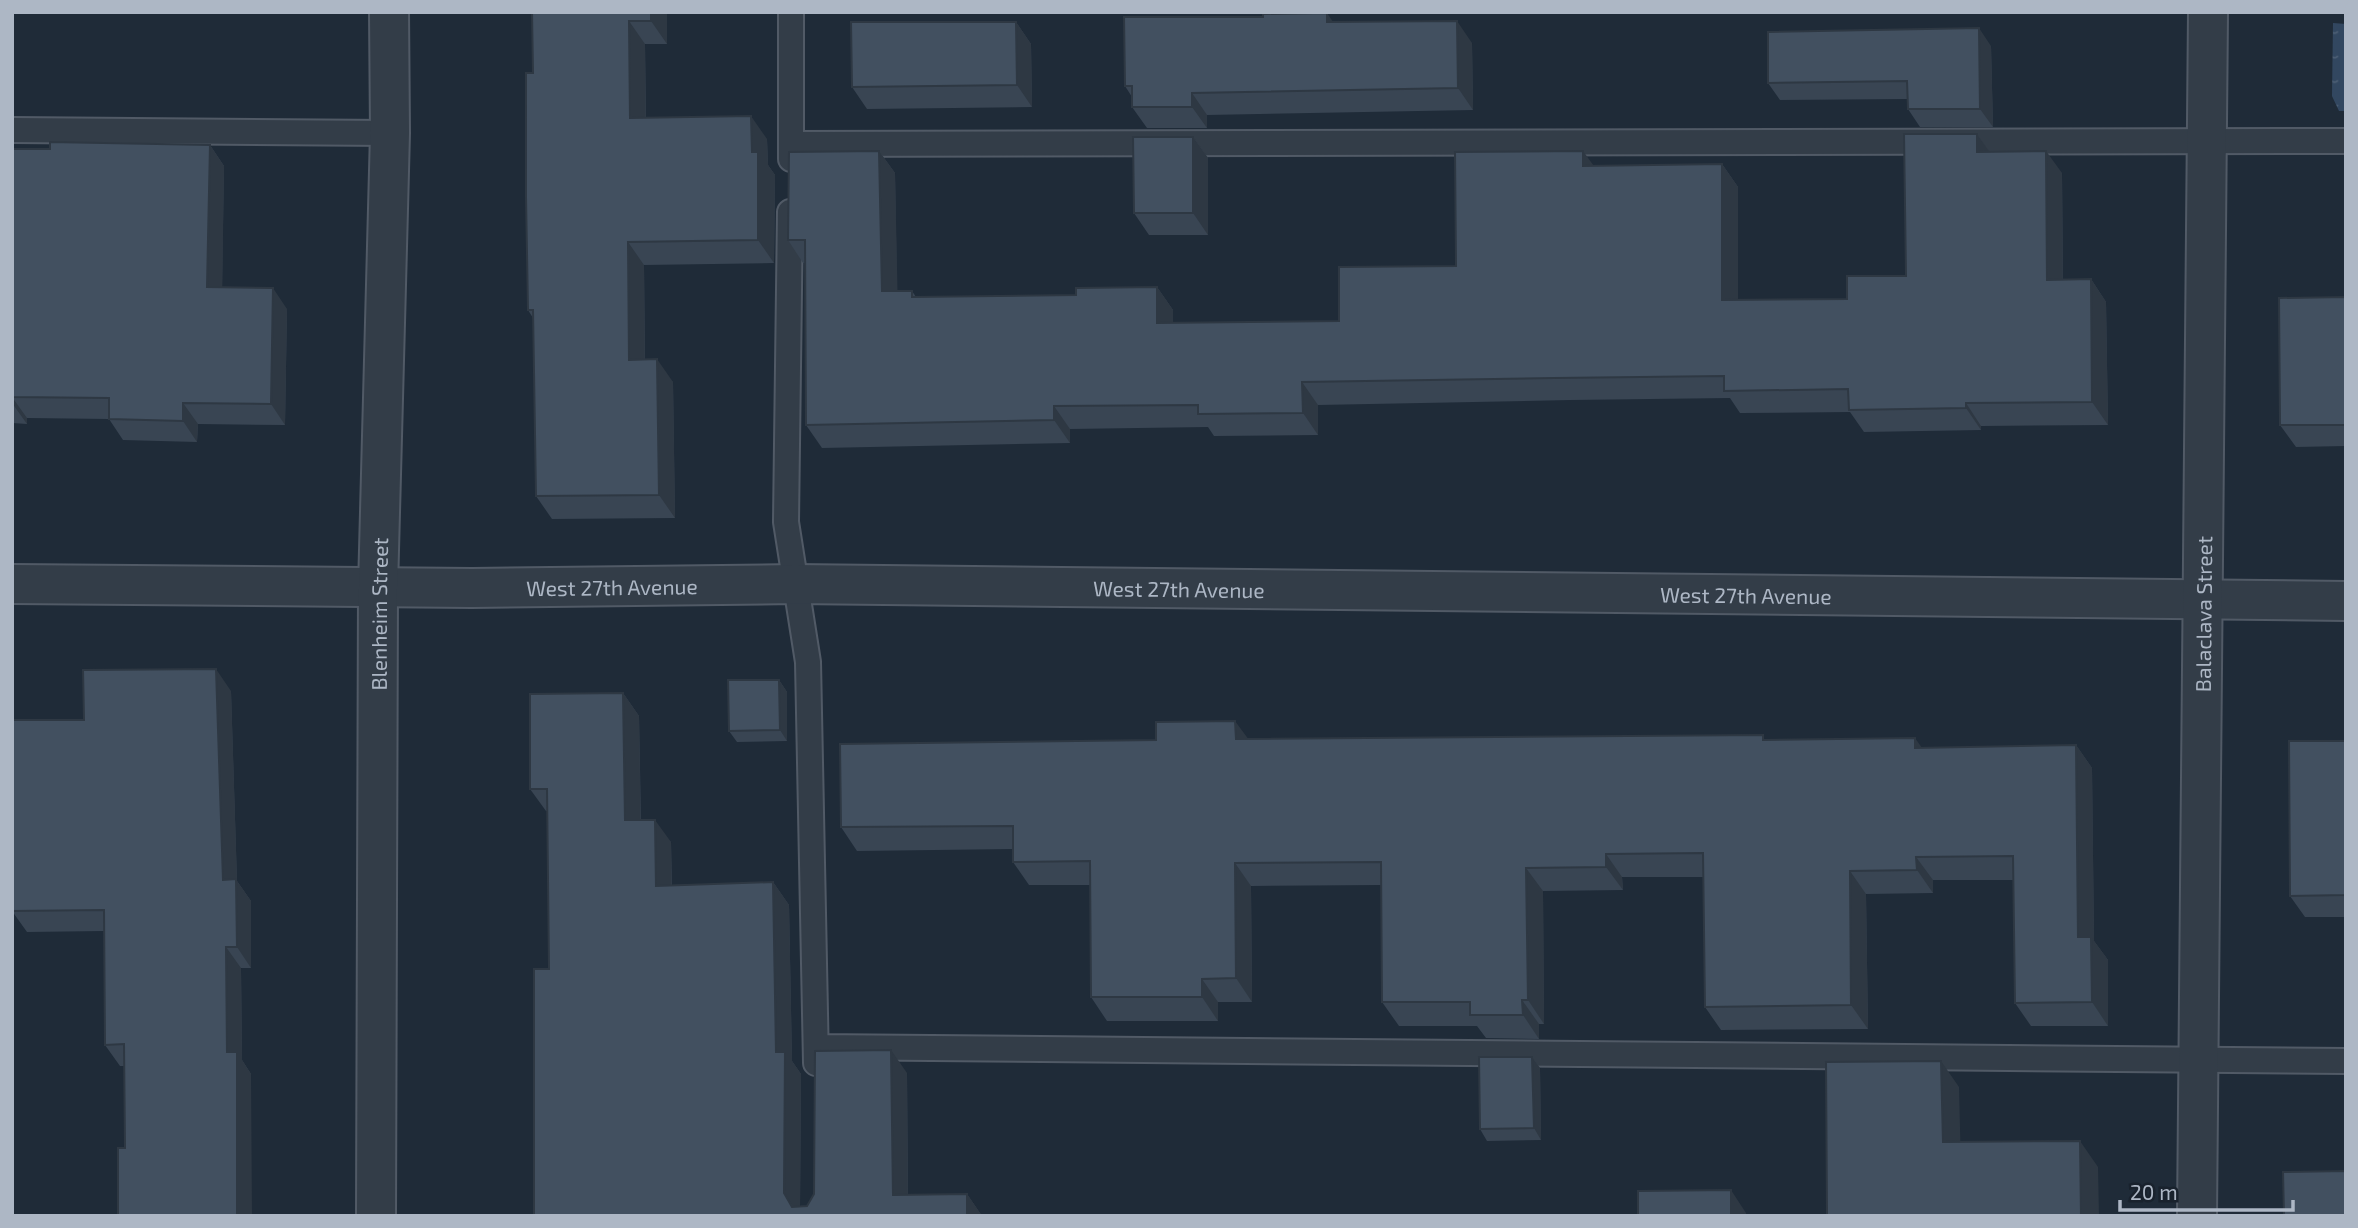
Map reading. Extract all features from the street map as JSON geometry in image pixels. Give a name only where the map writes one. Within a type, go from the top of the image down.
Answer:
[{"type":"street","name":"Blenheim Street","points":[[376,1216],[378,588],[390,133],[389,12]]},
{"type":"street","name":"Balaclava Street","points":[[2197,1216],[2208,12]]},
{"type":"street","name":"West 27th Avenue","points":[[12,584],[378,588],[795,584],[2346,601]]},
{"type":"lane","points":[[791,12],[786,522],[808,662],[816,1086]]},
{"type":"lane","points":[[12,130],[390,133]]},
{"type":"lane","points":[[791,144],[2346,141]]},
{"type":"lane","points":[[816,1047],[2346,1060]]},
{"type":"water","points":[[2333,23],[2346,24],[2346,111],[2339,111],[2332,96]]},
{"type":"building","points":[[532,12],[651,12],[651,21],[629,21],[630,118],[751,116],[752,152],[758,152],[758,240],[628,242],[629,360],[657,359],[659,495],[536,496],[533,310],[528,310],[526,197],[526,73],[533,73]]},
{"type":"building","points":[[1327,13],[1327,22],[1457,21],[1458,88],[1192,93],[1192,107],[1132,107],[1132,86],[1125,86],[1124,17],[1263,17],[1263,14]]},
{"type":"building","points":[[851,22],[1016,22],[1017,85],[852,87]]},
{"type":"building","points":[[1979,28],[1980,109],[1908,109],[1907,81],[1768,83],[1768,32]]},
{"type":"building","points":[[1904,134],[1977,134],[1977,152],[2046,151],[2047,280],[2091,279],[2092,402],[1966,403],[1966,408],[1849,410],[1848,389],[1724,391],[1724,376],[1302,382],[1303,413],[1198,414],[1198,405],[1054,406],[1054,420],[806,425],[805,240],[788,240],[789,152],[879,151],[882,291],[912,291],[912,297],[1076,295],[1076,288],[1157,287],[1157,323],[1339,321],[1339,267],[1456,266],[1455,152],[1583,151],[1583,166],[1722,164],[1722,300],[1847,299],[1847,276],[1906,276]]},
{"type":"building","points":[[1133,137],[1193,137],[1193,213],[1134,213]]},
{"type":"building","points":[[50,142],[210,145],[207,287],[273,288],[271,404],[183,403],[183,421],[109,419],[109,398],[12,397],[12,149],[50,149]]},
{"type":"building","points":[[2346,297],[2346,425],[2280,425],[2279,298]]},
{"type":"building","points":[[216,669],[223,880],[236,879],[237,947],[226,947],[227,1052],[237,1052],[237,1216],[118,1216],[118,1148],[125,1148],[124,1044],[105,1045],[104,910],[12,911],[12,720],[84,720],[83,670]]},
{"type":"building","points":[[728,680],[779,680],[780,730],[729,731]]},
{"type":"building","points":[[623,693],[625,820],[655,820],[656,886],[773,882],[776,1052],[785,1052],[784,1193],[792,1207],[807,1206],[814,1194],[815,1051],[891,1050],[893,1195],[967,1194],[967,1216],[534,1216],[534,969],[549,969],[547,789],[530,789],[530,694]]},
{"type":"building","points":[[1235,721],[1236,739],[1763,735],[1763,740],[1915,738],[1915,748],[2076,745],[2078,937],[2091,937],[2092,1002],[2015,1003],[2013,856],[1916,857],[1917,870],[1850,871],[1851,1005],[1705,1007],[1703,853],[1606,854],[1606,867],[1526,868],[1528,1000],[1522,1000],[1523,1015],[1470,1015],[1470,1002],[1382,1002],[1381,862],[1235,863],[1236,978],[1202,979],[1202,997],[1091,997],[1090,861],[1013,862],[1013,826],[841,827],[840,744],[1156,740],[1156,722]]},
{"type":"building","points":[[2289,741],[2346,741],[2346,895],[2290,896]]},
{"type":"building","points":[[1479,1057],[1532,1057],[1534,1128],[1480,1129]]},
{"type":"building","points":[[1941,1061],[1943,1142],[2080,1141],[2081,1216],[1827,1216],[1826,1062]]},
{"type":"building","points":[[2346,1171],[2346,1216],[2284,1216],[2283,1172]]},
{"type":"building","points":[[1731,1190],[1731,1216],[1638,1216],[1638,1191]]}]
